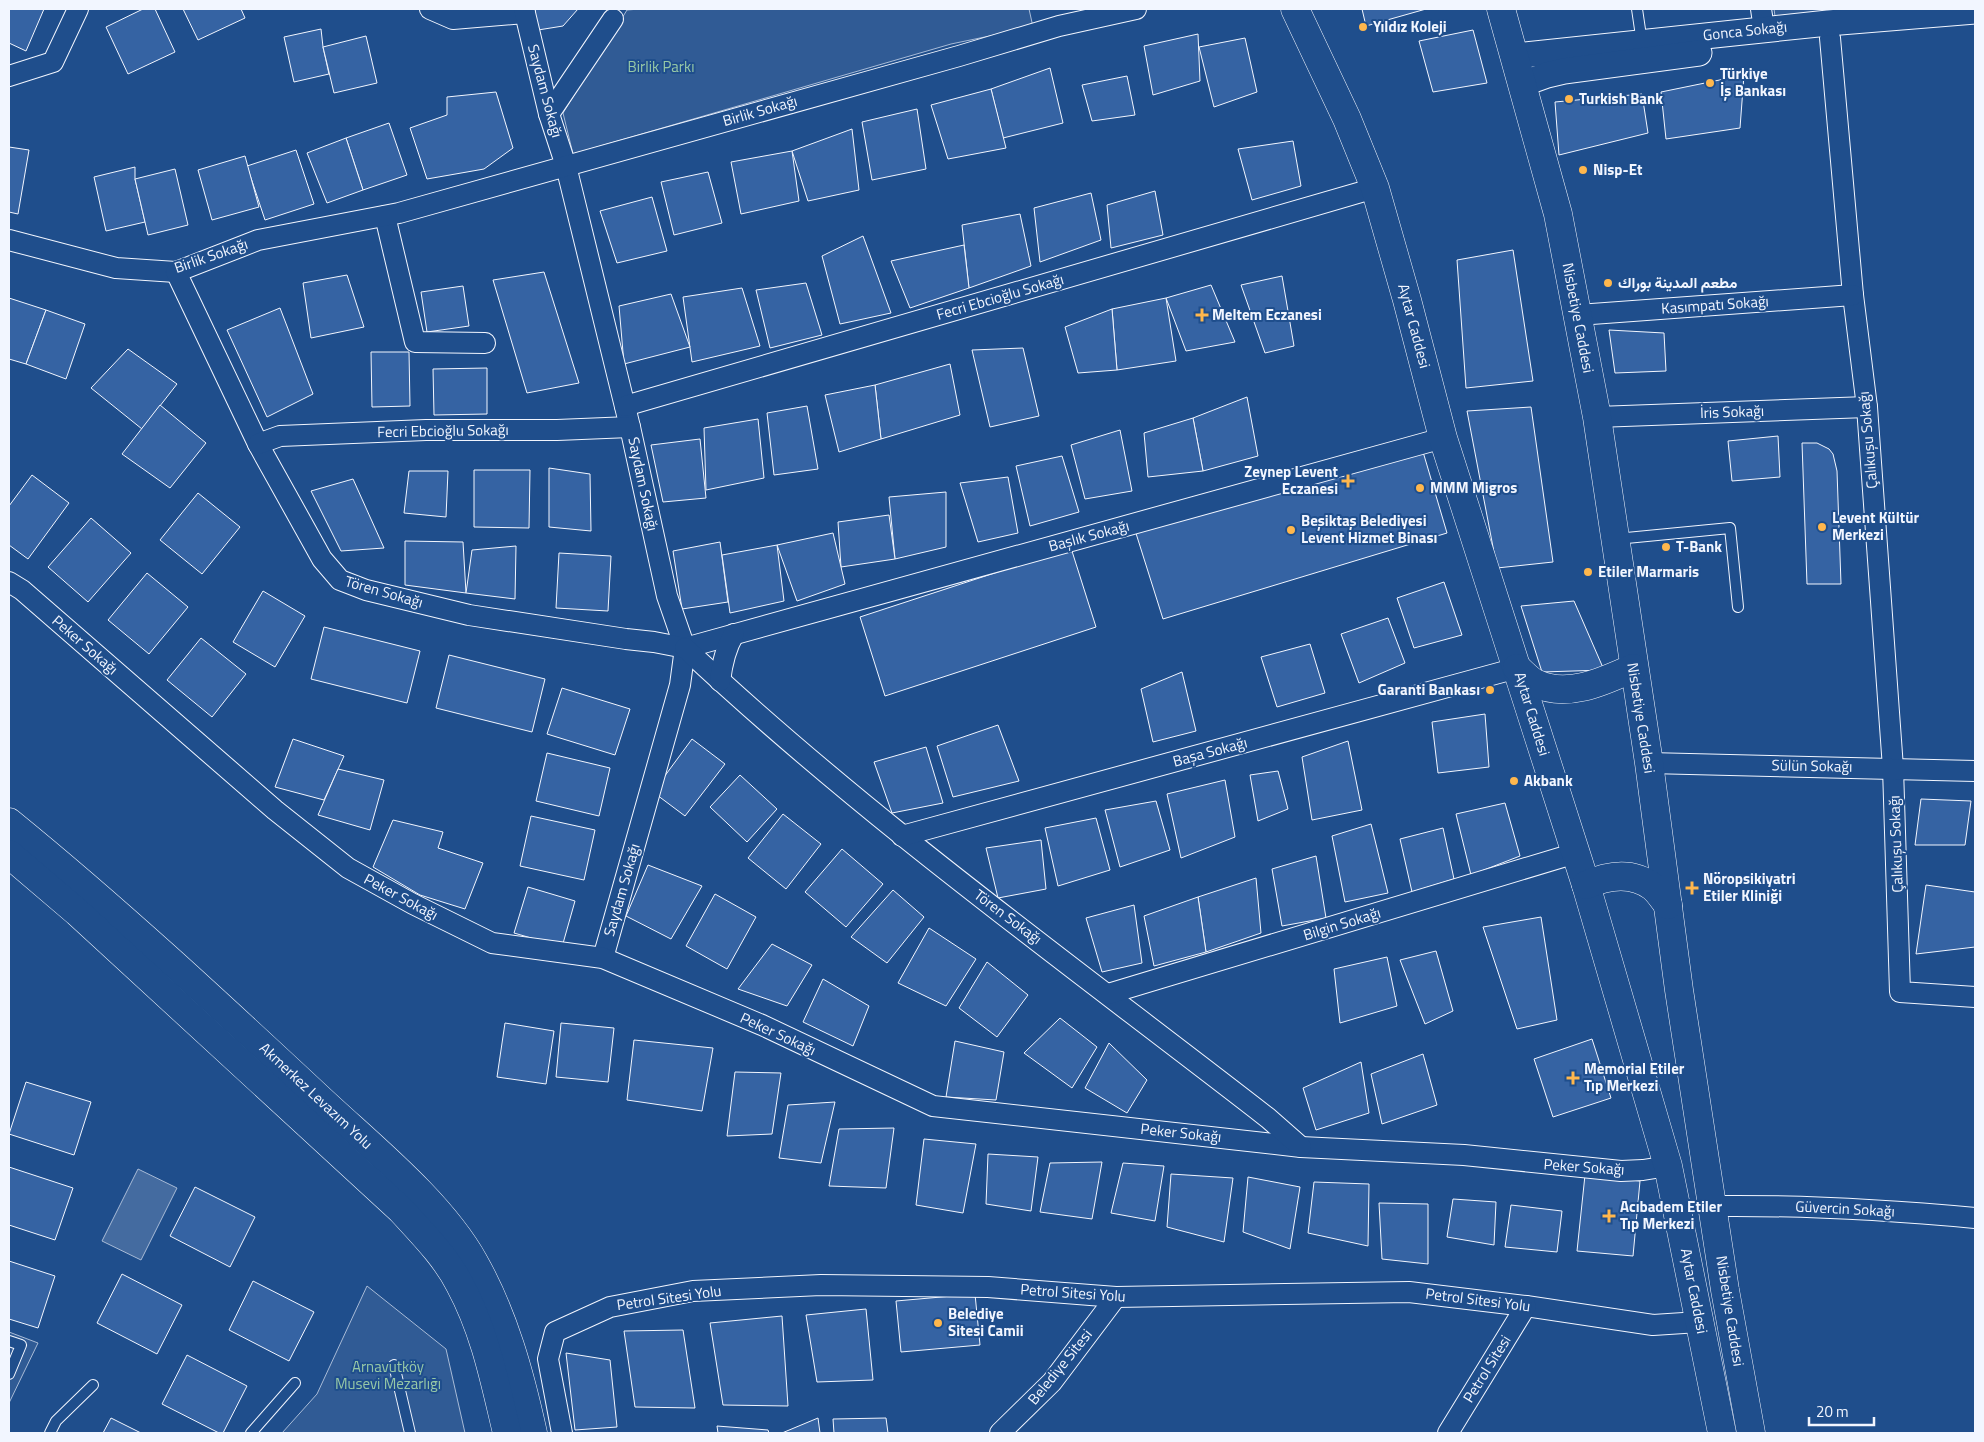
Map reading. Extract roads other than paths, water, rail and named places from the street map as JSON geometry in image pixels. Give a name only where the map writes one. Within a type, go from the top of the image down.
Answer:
[{"type":"main road","name":"Aytar Caddesi","points":[[1295,9],[1347,119],[1375,188],[1443,438],[1586,885],[1668,1166],[1722,1433]]},
{"type":"main road","name":"Nisbetiye Caddesi","points":[[1501,9],[1558,214],[1597,417],[1633,668],[1649,763],[1679,990],[1714,1206],[1725,1290],[1751,1433]]},
{"type":"main road","points":[[1517,668],[1534,683],[1550,688],[1569,689],[1593,685],[1633,668]]},
{"type":"main road","name":"Akmerkez Levazım Yolu","points":[[9,822],[82,883],[244,1029],[392,1166],[437,1211],[459,1238],[474,1262],[493,1300],[508,1338],[523,1389],[533,1433]]},
{"type":"main road","name":"Akmerkez Levazım Yolu","points":[[9,854],[77,912],[401,1210],[432,1244],[460,1284],[480,1329],[493,1372],[507,1433]]},
{"type":"main road","points":[[1586,885],[1606,877],[1632,877],[1653,887],[1668,905]]},
{"type":"street","points":[[12,72],[53,62],[78,9]]},
{"type":"street","name":"Birlik Sokağı","points":[[9,240],[116,268],[176,272],[258,240],[385,216],[959,56],[1057,17],[1136,9]]},
{"type":"street","points":[[439,10],[453,18],[524,11]]},
{"type":"street","name":"Saydam Sokağı","points":[[524,11],[549,114],[566,166],[625,406],[667,596],[685,648],[680,685],[603,958]]},
{"type":"street","name":"Gonca Sokağı","points":[[1522,84],[1547,74],[1564,71],[1975,11]]},
{"type":"street","points":[[549,114],[613,19]]},
{"type":"street","name":"Gonca Sokağı","points":[[1515,56],[1642,42],[1762,19],[1829,31],[1975,26]]},
{"type":"street","name":"Çalıkuşu Sokağı","points":[[1829,31],[1853,295],[1867,407],[1893,768],[1900,992],[1975,996]]},
{"type":"street","name":"Fecri Ebcioğlu Sokağı","points":[[625,406],[1375,188]]},
{"type":"street","points":[[385,216],[414,342],[485,343]]},
{"type":"street","name":"Tören Sokağı","points":[[176,272],[258,444],[322,560],[340,580],[366,590],[469,615],[685,648],[720,681],[902,836],[1268,1118],[1301,1147]]},
{"type":"street","name":"Kasımpatı Sokağı","points":[[1578,315],[1853,295]]},
{"type":"street","name":"İris Sokağı","points":[[1597,417],[1867,407]]},
{"type":"street","name":"Fecri Ebcioğlu Sokağı","points":[[258,444],[280,436],[426,430],[557,430],[630,427]]},
{"type":"street","name":"Başlık Sokağı","points":[[685,648],[1443,438]]},
{"type":"street","name":"Peker Sokağı","points":[[9,582],[22,590],[275,810],[348,868],[413,904],[492,943],[603,958],[762,1025],[933,1106],[1301,1147],[1464,1155],[1621,1171],[1668,1166]]},
{"type":"street","points":[[720,681],[725,654],[734,634]]},
{"type":"street","name":"Başa Sokağı","points":[[902,836],[1517,668]]},
{"type":"street","name":"Sülün Sokağı","points":[[1649,763],[1975,771]]},
{"type":"street","name":"Bilgin Sokağı","points":[[1108,994],[1576,853]]},
{"type":"street","name":"Güvercin Sokağı","points":[[1714,1206],[1765,1205],[1908,1212],[1975,1218]]},
{"type":"street","name":"Petrol Sitesi Yolu","points":[[562,1433],[548,1359],[555,1332],[610,1307],[693,1292],[820,1285],[988,1287],[1116,1297],[1409,1292],[1526,1306],[1653,1325],[1699,1322]]},
{"type":"street","name":"Belediye Sitesi","points":[[1000,1433],[1052,1382],[1116,1297]]},
{"type":"street","name":"Petrol Sitesi","points":[[1448,1433],[1526,1306]]},
{"type":"lane","points":[[1637,9],[1642,42]]},
{"type":"lane","points":[[1615,539],[1730,528],[1738,606]]},
{"type":"lane","points":[[9,1341],[21,1345],[9,1374]]},
{"type":"lane","points":[[394,1365],[410,1433]]},
{"type":"lane","points":[[251,1433],[295,1383]]},
{"type":"lane","points":[[50,1433],[56,1421],[93,1385]]},
{"type":"place","name":"Yıldız Koleji","points":[[1363,27]]},
{"type":"place","name":"Türkiye İş Bankası","points":[[1710,83]]},
{"type":"place","name":"Turkish Bank","points":[[1569,99]]},
{"type":"place","name":"Nisp-Et","points":[[1583,170]]},
{"type":"place","name":"مطعم المدينة بوراك","points":[[1608,283]]},
{"type":"place","name":"Meltem Eczanesi","points":[[1202,315]]},
{"type":"place","name":"Zeynep Levent Eczanesi","points":[[1348,481]]},
{"type":"place","name":"MMM Migros","points":[[1420,488]]},
{"type":"place","name":"Levent Kültür Merkezi","points":[[1822,527]]},
{"type":"place","name":"Beşiktaş Belediyesi Levent Hizmet Binası","points":[[1291,530]]},
{"type":"place","name":"T-Bank","points":[[1666,547]]},
{"type":"place","name":"Etiler Marmaris","points":[[1588,572]]},
{"type":"place","name":"Garanti Bankası","points":[[1490,690]]},
{"type":"place","name":"Akbank","points":[[1514,781]]},
{"type":"place","name":"Nöropsikiyatri Etiler Kliniği","points":[[1692,888]]},
{"type":"place","name":"Memorial Etiler Tıp Merkezi","points":[[1573,1078]]},
{"type":"place","name":"Acıbadem Etiler Tıp Merkezi","points":[[1609,1216]]},
{"type":"place","name":"Belediye Sitesi Camii","points":[[938,1323]]},
{"type":"park label","name":"Birlik Parkı","points":[[661,67]]},
{"type":"park label","name":"Arnavutköy Musevi Mezarlığı","points":[[388,1376]]}]
